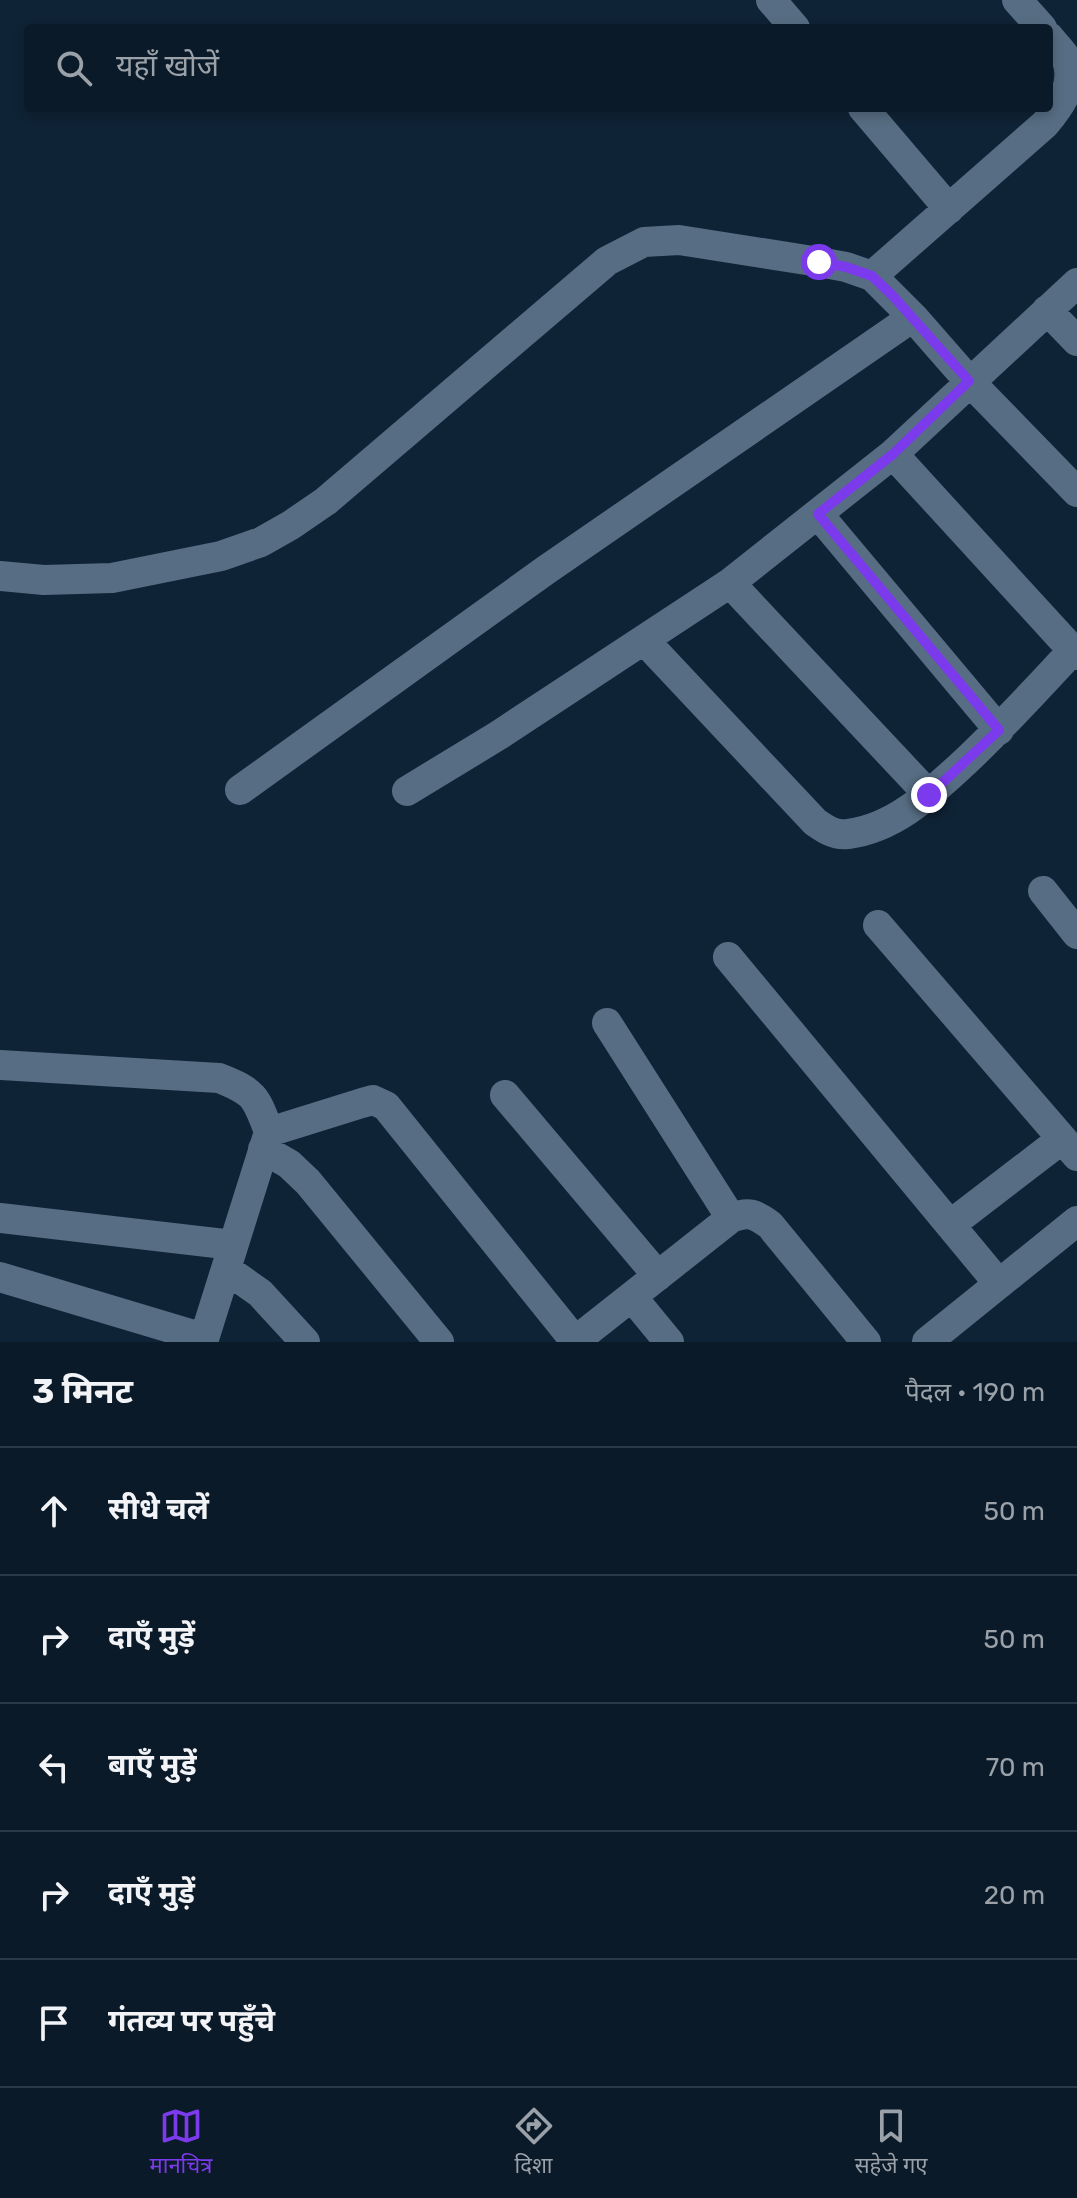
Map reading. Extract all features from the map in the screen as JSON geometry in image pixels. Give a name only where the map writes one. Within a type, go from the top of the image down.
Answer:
[{"type":"street","points":[[771,0],[792,24]]},
{"type":"street","points":[[1017,0],[1038,24]]},
{"type":"street","points":[[872,276],[1045,124],[1063,103],[1069,81],[1066,58],[1053,42]]},
{"type":"street","points":[[866,112],[949,209]]},
{"type":"street","points":[[0,576],[44,580],[112,578],[221,556],[261,542],[326,501],[607,261],[644,242],[679,240],[832,264],[872,276],[1077,492]]},
{"type":"street","points":[[407,791],[499,735],[730,583],[893,454],[1077,283]]},
{"type":"street","points":[[1047,310],[1077,341]]},
{"type":"street","points":[[240,790],[546,570],[913,317]]},
{"type":"street","points":[[644,640],[815,822],[830,833],[846,835],[876,827],[929,795],[999,730],[1074,653],[893,454]]},
{"type":"street","points":[[818,514],[999,730]]},
{"type":"street","points":[[730,583],[929,795]]},
{"type":"street","points":[[1043,891],[1077,934]]},
{"type":"street","points":[[878,925],[1070,1148],[950,1225]]},
{"type":"street","points":[[728,957],[999,1284]]},
{"type":"street","points":[[607,1023],[731,1218]]},
{"type":"street","points":[[0,1065],[219,1078],[241,1087],[258,1102],[266,1140],[204,1340],[0,1277]]},
{"type":"street","points":[[505,1095],[658,1276]]},
{"type":"street","points":[[266,1140],[362,1103],[373,1100],[386,1106],[574,1341],[731,1218],[744,1213],[757,1216],[770,1225],[866,1342]]},
{"type":"street","points":[[266,1140],[308,1182],[439,1342]]},
{"type":"street","points":[[0,1218],[229,1257],[305,1342]]},
{"type":"street","points":[[927,1342],[1077,1221]]},
{"type":"street","points":[[632,1297],[669,1342]]},
{"type":"route","points":[[819,262],[872,276],[969,381],[893,454],[818,514],[999,730],[929,795]]}]
